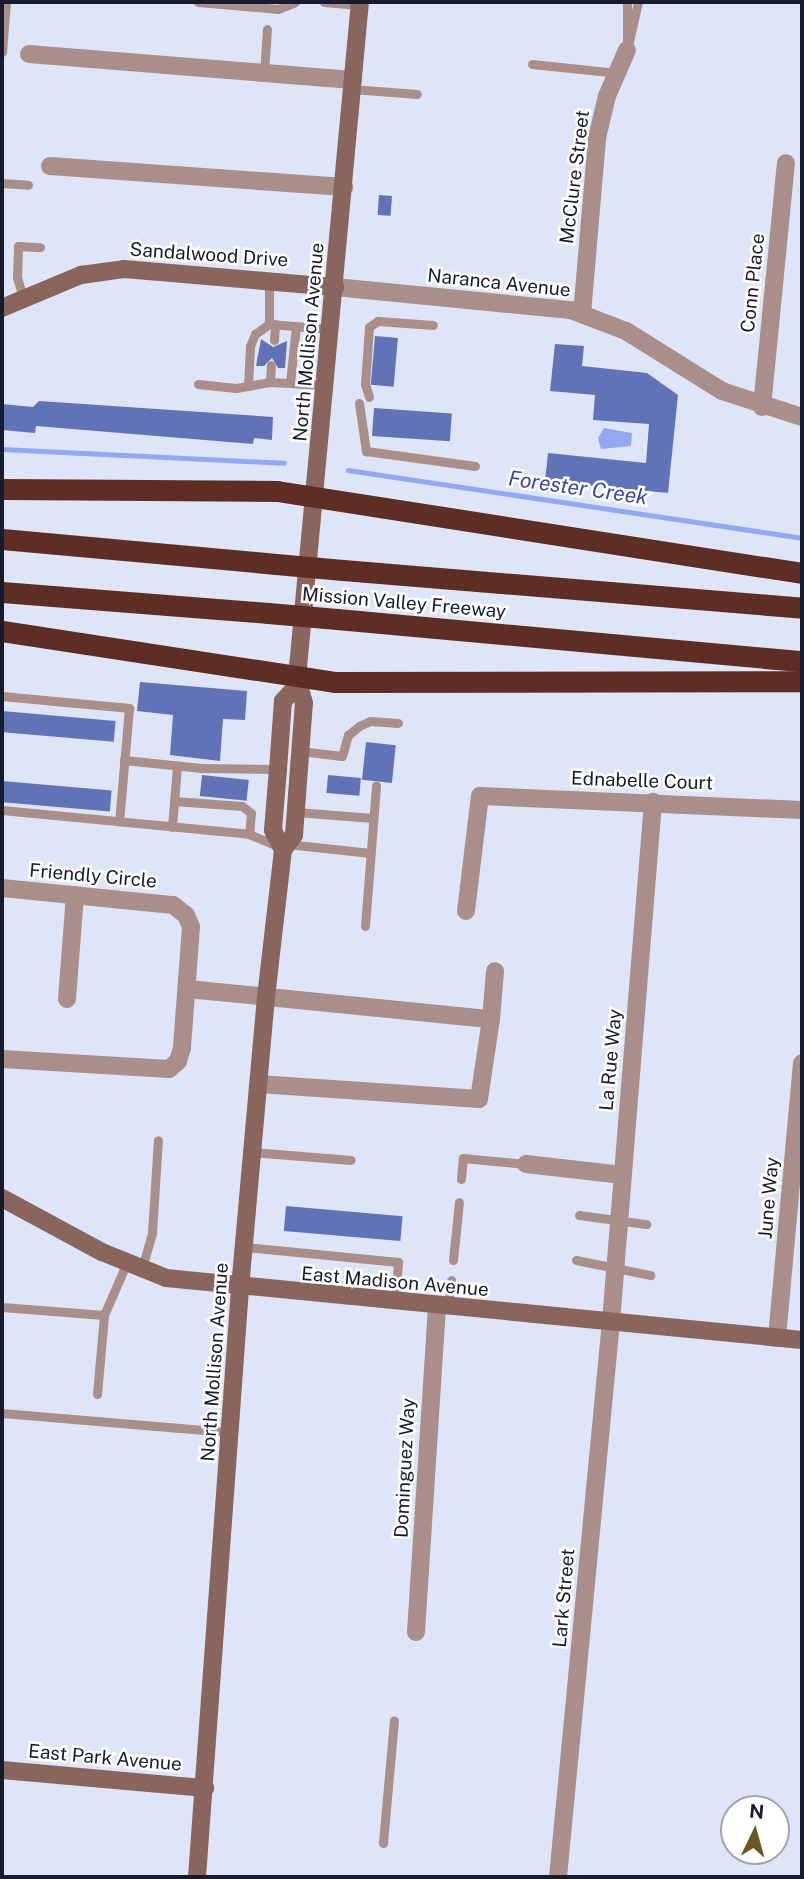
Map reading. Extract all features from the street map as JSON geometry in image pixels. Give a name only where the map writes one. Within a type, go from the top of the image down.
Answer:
[{"type":"highway","points":[[2,489],[277,491],[802,573]]},
{"type":"highway","name":"Mission Valley Freeway","points":[[2,539],[802,608]]},
{"type":"highway","name":"Mission Valley Freeway","points":[[2,592],[802,661]]},
{"type":"highway","points":[[2,631],[296,682],[802,681]]},
{"type":"main road","name":"North Mollison Avenue","points":[[197,1877],[205,1788],[210,1668],[231,1433],[240,1288],[266,997],[285,847],[294,835],[304,703],[296,682],[360,3]]},
{"type":"main road","name":"Sandalwood Drive","points":[[2,308],[81,275],[124,269],[270,279],[335,287]]},
{"type":"main road","name":"North Mollison Avenue","points":[[285,847],[273,830],[283,701],[296,682]]},
{"type":"main road","points":[[277,773],[285,784],[289,810],[296,812]]},
{"type":"main road","name":"East Madison Avenue","points":[[2,1198],[166,1278],[240,1288],[802,1340]]},
{"type":"main road","name":"East Park Avenue","points":[[2,1770],[205,1788]]},
{"type":"street","name":"McClure Street","points":[[582,314],[597,138],[627,50]]},
{"type":"street","points":[[29,54],[264,73],[353,85]]},
{"type":"street","name":"Conn Place","points":[[762,407],[786,163]]},
{"type":"street","points":[[50,166],[344,187]]},
{"type":"street","name":"Naranca Avenue","points":[[335,287],[535,306],[582,314],[626,331],[722,391],[762,407],[802,417]]},
{"type":"street","name":"Ednabelle Court","points":[[466,911],[480,796],[802,810]]},
{"type":"street","name":"La Rue Way","points":[[611,1322],[653,802]]},
{"type":"street","name":"Friendly Circle","points":[[2,888],[173,905],[186,915],[191,927],[182,1048],[178,1061],[169,1069],[2,1059]]},
{"type":"street","points":[[67,999],[75,895]]},
{"type":"street","points":[[259,1084],[479,1099],[495,971]]},
{"type":"street","points":[[188,989],[491,1019]]},
{"type":"street","name":"June Way","points":[[777,1338],[802,1063]]},
{"type":"street","points":[[526,1164],[622,1175]]},
{"type":"street","name":"Dominguez Way","points":[[416,1632],[443,1307]]},
{"type":"street","name":"Lark Street","points":[[558,1877],[611,1322]]},
{"type":"lane","points":[[2,52],[6,2]]},
{"type":"lane","points":[[198,2],[278,9],[295,2]]},
{"type":"lane","points":[[324,2],[360,3]]},
{"type":"lane","points":[[627,2],[627,50]]},
{"type":"lane","points":[[627,50],[638,2]]},
{"type":"lane","points":[[264,73],[267,29]]},
{"type":"lane","points":[[532,64],[617,73]]},
{"type":"lane","points":[[353,85],[417,94]]},
{"type":"lane","points":[[2,183],[28,185]]},
{"type":"lane","points":[[23,298],[17,277],[18,246],[40,247]]},
{"type":"lane","points":[[270,279],[274,340]]},
{"type":"lane","points":[[369,397],[365,384],[369,327],[379,321],[433,325]]},
{"type":"lane","points":[[248,386],[250,346],[255,334],[272,324],[331,329]]},
{"type":"lane","points":[[290,383],[296,326]]},
{"type":"lane","points":[[270,382],[271,365]]},
{"type":"lane","points":[[198,384],[248,386],[270,382],[326,385]]},
{"type":"lane","points":[[359,403],[362,442],[366,451],[475,466]]},
{"type":"lane","points":[[2,696],[129,708],[119,822]]},
{"type":"lane","points":[[300,751],[342,756],[348,736],[359,726],[370,721],[398,723]]},
{"type":"lane","points":[[124,760],[277,773]]},
{"type":"lane","points":[[172,827],[177,765]]},
{"type":"lane","points":[[365,926],[376,785]]},
{"type":"lane","points":[[174,801],[242,806],[251,813],[249,834]]},
{"type":"lane","points":[[2,810],[249,834],[285,847],[370,853]]},
{"type":"lane","points":[[296,812],[373,818]]},
{"type":"lane","points":[[97,1394],[104,1315],[152,1232],[158,1140]]},
{"type":"lane","points":[[252,1152],[351,1160]]},
{"type":"lane","points":[[461,1179],[463,1158],[526,1164]]},
{"type":"lane","points":[[453,1260],[459,1202]]},
{"type":"lane","points":[[579,1215],[646,1224]]},
{"type":"lane","points":[[245,1247],[398,1262],[395,1303]]},
{"type":"lane","points":[[576,1260],[650,1275]]},
{"type":"lane","points":[[443,1307],[451,1280]]},
{"type":"lane","points":[[2,1307],[104,1315]]},
{"type":"lane","points":[[2,1413],[231,1433]]},
{"type":"lane","points":[[383,1843],[394,1720]]},
{"type":"water","points":[[604,428],[632,433],[631,446],[601,449],[598,438]]},
{"type":"building","points":[[379,195],[392,196],[391,216],[378,215]]},
{"type":"building","points":[[375,336],[398,338],[394,387],[371,385]]},
{"type":"building","points":[[261,339],[273,347],[287,341],[285,368],[278,368],[272,358],[264,366],[256,366]]},
{"type":"building","points":[[555,344],[584,346],[582,366],[647,373],[678,395],[668,493],[545,481],[548,453],[646,463],[649,424],[593,420],[595,395],[550,391]]},
{"type":"building","points":[[39,401],[273,417],[272,440],[254,438],[253,444],[36,426],[35,433],[2,430],[2,404],[33,407]]},
{"type":"building","points":[[374,408],[452,413],[450,441],[372,436]]},
{"type":"building","points":[[140,682],[247,691],[245,720],[223,719],[220,761],[170,755],[173,715],[137,711]]},
{"type":"building","points":[[2,711],[116,721],[114,742],[2,732]]},
{"type":"building","points":[[366,742],[396,745],[392,783],[362,780]]},
{"type":"building","points":[[202,775],[249,780],[247,801],[200,796]]},
{"type":"building","points":[[328,775],[361,778],[359,796],[326,793]]},
{"type":"building","points":[[2,781],[112,791],[110,812],[2,802]]},
{"type":"building","points":[[286,1206],[403,1216],[400,1241],[284,1231]]},
{"type":"waterway","name":"Forester Creek","points":[[2,449],[284,463]]},
{"type":"waterway","name":"Forester Creek","points":[[348,470],[802,538]]}]
